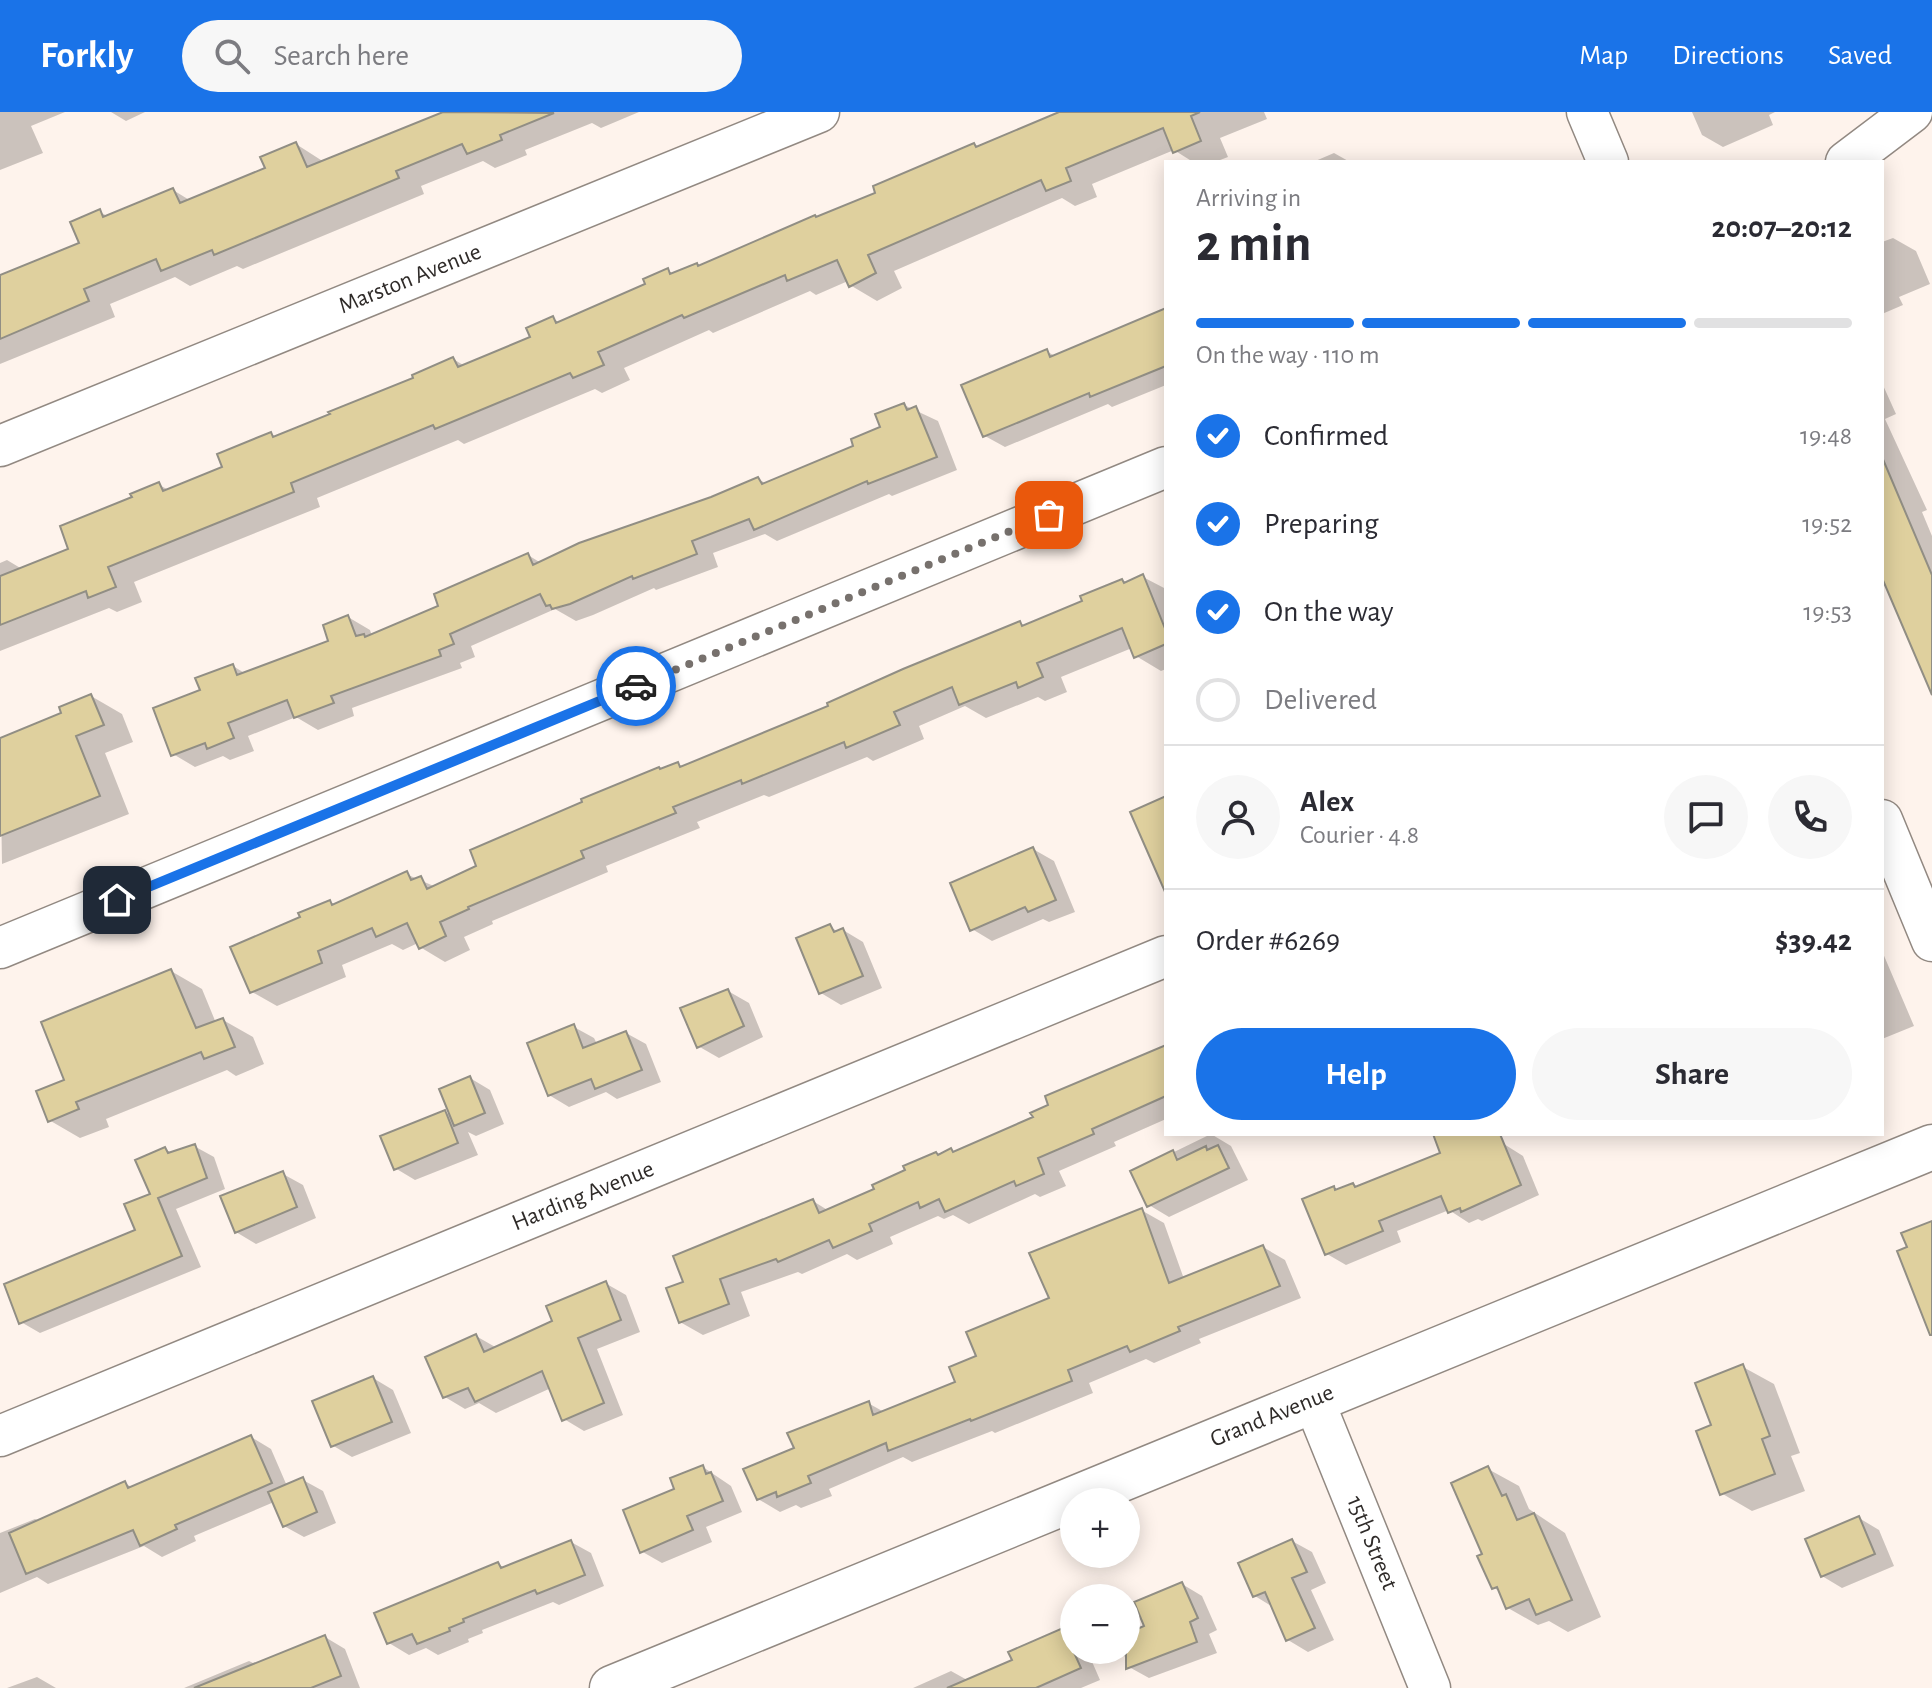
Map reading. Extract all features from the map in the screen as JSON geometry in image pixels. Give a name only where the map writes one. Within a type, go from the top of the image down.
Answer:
[{"type":"main road","name":"Grand Avenue","points":[[612,1688],[1932,1147]]},
{"type":"street","name":"Marston Avenue","points":[[0,446],[819,112]]},
{"type":"street","points":[[1587,112],[1607,160]]},
{"type":"street","points":[[1849,160],[1912,112]]},
{"type":"street","points":[[0,948],[1164,468]]},
{"type":"street","points":[[1884,825],[1932,941]]},
{"type":"street","name":"Harding Avenue","points":[[0,1436],[1164,957]]},
{"type":"street","name":"15th Street","points":[[1313,1399],[1430,1688]]},
{"type":"building","points":[[443,112],[554,113],[500,135],[502,140],[467,154],[462,144],[396,171],[399,178],[214,255],[212,250],[161,271],[156,259],[84,289],[89,301],[0,339],[0,275],[79,243],[70,222],[100,209],[103,217],[173,188],[180,203],[265,168],[260,157],[296,142],[307,167]]},
{"type":"building","points":[[1059,112],[1200,112],[1191,116],[1201,141],[1173,153],[1163,128],[1066,168],[1071,181],[1046,191],[1041,180],[868,255],[876,273],[849,287],[837,260],[787,281],[785,275],[684,318],[682,315],[598,352],[604,365],[573,378],[570,373],[435,429],[433,425],[291,483],[294,492],[108,567],[116,587],[88,598],[86,591],[0,625],[0,576],[68,549],[60,526],[132,497],[130,494],[159,482],[163,491],[222,467],[217,454],[271,432],[273,437],[330,414],[328,412],[413,378],[412,375],[453,357],[458,367],[530,337],[526,328],[553,316],[556,323],[645,284],[643,279],[668,268],[670,274],[697,263],[698,266],[815,215],[875,193],[873,186],[974,143],[976,147]]},
{"type":"building","points":[[1164,309],[1164,367],[1090,397],[1089,393],[983,437],[961,385],[1047,349],[1050,357]]},
{"type":"building","points":[[904,403],[907,410],[916,406],[937,457],[868,484],[867,481],[754,530],[749,519],[692,541],[697,554],[633,579],[632,576],[570,604],[552,609],[550,605],[546,606],[540,594],[450,634],[454,644],[439,650],[441,656],[331,696],[334,703],[294,718],[287,700],[228,723],[234,738],[207,749],[205,743],[171,756],[153,708],[200,690],[195,678],[233,664],[237,675],[328,641],[323,625],[348,615],[356,636],[364,634],[365,637],[438,606],[434,594],[528,553],[533,565],[579,543],[711,497],[758,477],[762,484],[853,446],[851,439],[880,427],[875,414]]},
{"type":"building","points":[[1884,462],[1932,575],[1932,695],[1884,583]]},
{"type":"building","points":[[1143,574],[1164,626],[1164,645],[1134,658],[1122,628],[1037,663],[1043,677],[1018,688],[1016,682],[959,705],[952,687],[894,712],[900,725],[846,748],[844,742],[742,784],[741,780],[673,807],[676,813],[581,851],[584,858],[440,922],[446,936],[419,949],[407,923],[376,937],[372,928],[318,951],[322,963],[250,993],[230,947],[300,917],[298,913],[330,900],[332,905],[407,871],[411,880],[421,876],[427,889],[476,866],[470,850],[582,802],[581,799],[659,767],[678,762],[680,767],[828,706],[827,703],[903,669],[1020,621],[1022,626],[1082,601],[1080,596],[1122,579],[1124,583]]},
{"type":"building","points":[[91,694],[104,725],[76,736],[100,796],[0,836],[0,738],[61,713],[59,707]]},
{"type":"building","points":[[1164,797],[1164,889],[1130,812]]},
{"type":"building","points":[[1033,847],[1056,900],[1028,912],[1025,907],[970,931],[950,883]]},
{"type":"building","points":[[830,924],[834,932],[843,928],[863,976],[819,994],[796,938]]},
{"type":"building","points":[[171,969],[196,1028],[223,1018],[235,1047],[204,1059],[201,1052],[76,1102],[79,1109],[48,1122],[36,1091],[64,1080],[41,1022]]},
{"type":"building","points":[[728,989],[744,1026],[697,1048],[680,1008]]},
{"type":"building","points":[[574,1024],[583,1048],[626,1031],[642,1070],[595,1089],[591,1079],[548,1096],[527,1043]]},
{"type":"building","points":[[1164,1046],[1164,1097],[1092,1129],[1094,1134],[1038,1158],[1044,1174],[1016,1186],[1014,1181],[945,1212],[939,1199],[920,1208],[918,1202],[869,1224],[872,1231],[833,1248],[829,1240],[778,1262],[776,1259],[720,1279],[729,1304],[679,1323],[666,1288],[683,1282],[673,1256],[813,1199],[819,1213],[874,1189],[872,1185],[905,1170],[903,1166],[936,1152],[938,1155],[951,1148],[953,1152],[1033,1117],[1030,1113],[1048,1105],[1045,1096]]},
{"type":"building","points":[[470,1076],[485,1113],[454,1126],[439,1089]]},
{"type":"building","points":[[445,1110],[458,1143],[394,1170],[380,1136]]},
{"type":"building","points":[[1434,1136],[1501,1136],[1521,1185],[1461,1212],[1460,1208],[1448,1213],[1441,1196],[1379,1221],[1383,1231],[1325,1255],[1302,1199],[1334,1186],[1335,1190],[1353,1183],[1355,1187],[1440,1153]]},
{"type":"building","points":[[195,1144],[207,1178],[158,1198],[182,1256],[19,1324],[4,1284],[135,1230],[124,1204],[150,1194],[135,1160],[165,1147],[168,1153]]},
{"type":"building","points":[[1218,1145],[1229,1168],[1147,1207],[1130,1171],[1173,1150],[1177,1160],[1206,1146],[1207,1150]]},
{"type":"building","points":[[283,1171],[297,1207],[235,1233],[220,1196]]},
{"type":"building","points":[[1142,1208],[1169,1283],[1263,1245],[1280,1286],[1178,1327],[1180,1331],[1130,1352],[1127,1346],[1068,1370],[1072,1381],[888,1451],[886,1443],[808,1476],[811,1483],[777,1497],[776,1492],[757,1500],[743,1469],[794,1448],[787,1433],[869,1401],[873,1415],[955,1382],[949,1367],[976,1356],[966,1332],[1049,1298],[1029,1253]]},
{"type":"building","points":[[1932,1221],[1930,1335],[1897,1251],[1907,1247],[1901,1233]]},
{"type":"building","points":[[606,1281],[621,1320],[578,1338],[604,1403],[562,1421],[542,1371],[475,1402],[468,1388],[443,1398],[425,1357],[476,1334],[484,1352],[552,1321],[546,1306]]},
{"type":"building","points":[[1743,1364],[1770,1436],[1762,1439],[1775,1474],[1720,1495],[1696,1431],[1711,1425],[1695,1383]]},
{"type":"building","points":[[373,1376],[392,1422],[331,1447],[312,1401]]},
{"type":"building","points":[[251,1435],[272,1483],[175,1525],[177,1529],[140,1546],[133,1530],[26,1574],[9,1533],[125,1481],[128,1488]]},
{"type":"building","points":[[703,1465],[706,1474],[711,1472],[723,1501],[687,1516],[693,1530],[640,1553],[623,1510],[674,1489],[670,1478]]},
{"type":"building","points":[[1488,1466],[1502,1496],[1506,1494],[1517,1520],[1534,1513],[1572,1600],[1536,1615],[1529,1599],[1506,1609],[1497,1587],[1492,1589],[1477,1556],[1482,1554],[1451,1483]]},
{"type":"building","points":[[303,1477],[317,1512],[283,1527],[268,1492]]},
{"type":"building","points":[[1859,1516],[1875,1554],[1821,1577],[1805,1539]]},
{"type":"building","points":[[1292,1539],[1307,1572],[1292,1578],[1315,1628],[1286,1641],[1265,1592],[1253,1597],[1238,1563]]},
{"type":"building","points":[[571,1540],[585,1575],[537,1594],[535,1590],[463,1619],[464,1622],[449,1628],[450,1631],[417,1644],[412,1634],[387,1644],[374,1613],[498,1562],[501,1568]]},
{"type":"building","points":[[1182,1582],[1198,1618],[1190,1622],[1197,1642],[1140,1664],[1140,1628],[1144,1626],[1140,1616],[1140,1600]]},
{"type":"building","points":[[1060,1629],[1060,1664],[1079,1664],[1081,1668],[1036,1688],[947,1688],[1012,1660],[1008,1652]]},
{"type":"building","points":[[325,1635],[341,1676],[311,1688],[194,1688]]},
{"type":"way so far","points":[[636,686],[1049,515]]},
{"type":"route","points":[[117,900],[636,686]]}]
